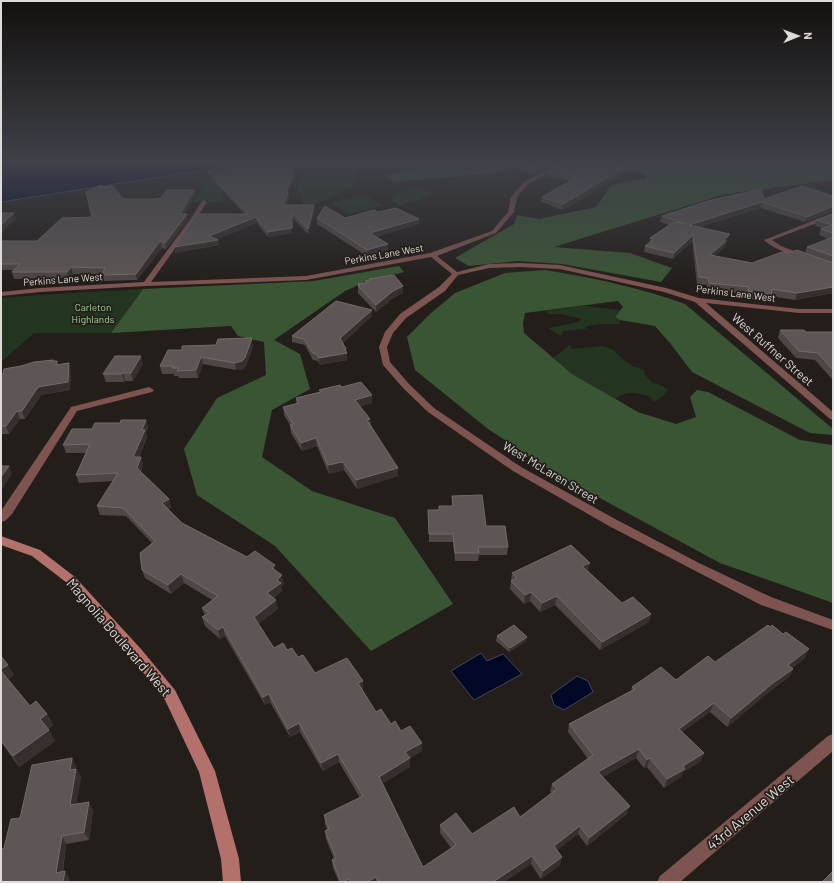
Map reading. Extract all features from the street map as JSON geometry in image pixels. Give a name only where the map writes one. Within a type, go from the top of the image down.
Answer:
[{"type":"street","points":[[146,284],[195,217],[203,203]]},
{"type":"street","points":[[432,255],[494,232],[511,212],[513,203]]},
{"type":"street","points":[[811,259],[779,247],[767,240],[833,215]]},
{"type":"street","name":"Perkins Lane West","points":[[1,294],[40,290],[146,284],[306,278],[432,255],[456,274],[488,266],[520,265],[560,267],[666,290],[698,300],[799,311],[833,311]]},
{"type":"street","name":"West McLaren Street","points":[[456,274],[442,289],[403,316],[389,332],[383,347],[386,364],[406,386],[426,404],[517,469],[612,523],[695,566],[766,600],[833,625]]},
{"type":"street","name":"West Ruffner Street","points":[[698,300],[833,417]]},
{"type":"street","points":[[1,518],[8,511],[74,408],[149,390]]},
{"type":"street","name":"Magnolia Boulevard West","points":[[1,540],[36,553],[71,580],[136,653],[170,695],[207,771],[230,859],[232,882]]},
{"type":"street","name":"43rd Avenue West","points":[[666,882],[833,741]]},
{"type":"green space","points":[[303,203],[318,203],[312,206]]},
{"type":"green space","points":[[331,203],[378,203],[383,206],[348,214]]},
{"type":"green space","points":[[599,203],[695,203],[554,247],[630,253],[672,268],[661,282],[562,264],[518,261],[469,266],[455,258],[514,224],[517,215],[539,219],[596,207]]},
{"type":"green space","points":[[399,266],[404,272],[370,280],[345,291],[274,340],[300,354],[310,389],[272,410],[262,457],[312,491],[395,518],[453,604],[371,651],[275,546],[197,495],[184,449],[217,398],[266,375],[264,342],[238,336],[231,326],[111,333],[143,289],[314,281]]},
{"type":"green space","points":[[545,270],[616,284],[685,304],[833,429],[833,435],[810,433],[692,372],[655,326],[620,320],[615,317],[623,307],[618,301],[525,313],[523,324],[524,333],[572,374],[638,412],[676,424],[696,417],[690,397],[697,390],[708,392],[800,440],[833,445],[833,603],[720,563],[559,476],[488,429],[415,370],[407,337],[430,314],[455,293],[505,273]]},
{"type":"green space","name":"Carleton Highlands","points":[[143,289],[111,333],[34,333],[3,360],[1,360],[1,298]]},
{"type":"green space","points":[[583,306],[620,310],[615,317],[620,320],[619,324],[593,325],[585,327],[586,329],[563,331],[561,336],[548,328],[578,322],[582,319],[561,314],[548,314],[546,311]]},
{"type":"green space","points":[[569,345],[572,349],[603,346],[614,350],[632,366],[645,370],[644,374],[652,382],[668,389],[662,397],[653,402],[651,397],[632,393],[624,394],[615,399],[572,374],[553,358]]},
{"type":"water","points":[[481,653],[487,661],[503,654],[522,674],[474,700],[451,671]]},
{"type":"water","points":[[577,676],[588,681],[593,692],[564,710],[554,705],[551,695]]},
{"type":"building","points":[[89,203],[186,203],[180,214],[187,214],[165,243],[160,241],[136,274],[102,275],[105,268],[71,267],[67,272],[12,272],[20,264],[1,264],[1,241],[37,241],[62,218],[92,217]]},
{"type":"building","points":[[238,203],[314,205],[308,229],[292,212],[292,228],[268,232],[256,217],[209,236],[218,240],[174,247],[197,214],[248,214]]},
{"type":"building","points":[[701,203],[758,203],[689,225],[730,234],[723,241],[726,241],[710,255],[752,263],[782,252],[789,253],[797,250],[833,263],[833,287],[797,293],[772,289],[771,296],[748,291],[749,287],[709,283],[708,278],[699,277],[693,235],[674,253],[645,246],[654,239],[650,238],[674,222],[686,224],[662,216]]},
{"type":"building","points":[[766,203],[833,203],[833,206],[807,217]]},
{"type":"building","points":[[325,206],[345,218],[374,210],[378,212],[396,208],[419,219],[370,233],[388,244],[367,250],[317,218]]},
{"type":"building","points":[[1,213],[14,213],[1,225]]},
{"type":"building","points":[[833,214],[833,225],[816,220]]},
{"type":"building","points":[[833,225],[833,233],[821,229]]},
{"type":"building","points":[[833,237],[833,256],[807,247]]},
{"type":"building","points":[[394,275],[403,286],[393,291],[376,305],[358,286],[360,286],[358,284],[367,283],[365,281],[370,280],[369,279]]},
{"type":"building","points":[[336,301],[372,310],[340,338],[347,353],[319,358],[317,354],[313,353],[304,339],[292,336]]},
{"type":"building","points":[[780,330],[833,332],[833,370],[818,353],[799,351]]},
{"type":"building","points":[[252,338],[245,358],[242,361],[235,363],[201,357],[196,370],[177,371],[179,368],[172,368],[173,366],[160,366],[168,350],[182,350],[182,346],[216,345],[218,339]]},
{"type":"building","points":[[115,356],[141,356],[131,373],[103,374]]},
{"type":"building","points":[[57,361],[56,365],[69,363],[68,382],[38,387],[22,411],[17,411],[6,426],[1,426],[1,374],[3,374],[4,369],[34,362]]},
{"type":"building","points":[[361,382],[372,395],[355,400],[370,419],[367,420],[398,468],[356,480],[343,462],[328,465],[316,438],[301,443],[290,425],[293,424],[283,407],[299,403],[296,398],[321,392],[319,390],[340,385],[342,387]]},
{"type":"building","points":[[121,420],[146,420],[142,430],[145,430],[133,457],[141,457],[137,468],[169,499],[162,503],[182,523],[247,557],[255,551],[275,565],[272,568],[282,575],[277,580],[281,583],[267,593],[276,600],[254,617],[274,648],[283,643],[287,650],[292,648],[298,657],[303,655],[315,673],[347,658],[363,681],[358,683],[376,712],[381,709],[391,724],[395,721],[401,731],[410,726],[422,743],[405,752],[410,758],[379,777],[423,867],[456,845],[440,825],[456,813],[472,834],[514,807],[520,817],[557,789],[552,784],[593,755],[569,724],[635,689],[632,687],[661,667],[676,680],[708,656],[715,662],[768,625],[770,627],[772,625],[783,634],[786,632],[809,649],[788,665],[793,669],[773,683],[731,718],[714,703],[679,729],[704,753],[683,766],[685,769],[667,779],[650,758],[647,760],[639,749],[598,772],[630,806],[589,838],[580,826],[554,846],[562,857],[543,871],[532,856],[493,882],[379,882],[376,877],[367,882],[350,882],[349,879],[341,882],[332,860],[336,858],[325,831],[329,829],[324,815],[363,796],[338,754],[321,763],[299,723],[288,729],[269,694],[263,697],[223,627],[218,630],[202,617],[209,613],[202,608],[218,596],[181,574],[168,585],[142,570],[140,553],[155,541],[123,508],[97,506],[118,473],[76,475],[90,444],[63,445],[72,429],[92,429],[95,423],[120,423]]},
{"type":"building","points":[[1,466],[9,466],[1,477]]},
{"type":"building","points":[[482,495],[486,526],[505,526],[508,547],[478,547],[479,553],[455,553],[453,534],[429,534],[428,510],[439,510],[439,506],[453,506],[452,496]]},
{"type":"building","points":[[571,545],[590,563],[582,566],[622,603],[633,597],[651,614],[602,642],[557,596],[542,603],[531,592],[525,595],[511,581],[517,578],[512,573]]},
{"type":"building","points":[[514,625],[527,637],[510,648],[497,636]]},
{"type":"building","points":[[1,656],[8,665],[1,669]]},
{"type":"building","points":[[1,671],[30,706],[36,701],[47,714],[40,719],[49,730],[13,756],[1,740]]},
{"type":"building","points":[[72,758],[70,770],[76,769],[70,805],[89,802],[84,832],[62,836],[56,873],[65,871],[63,882],[1,882],[1,849],[4,848],[11,819],[20,818],[32,765]]},
{"type":"building","points":[[833,871],[833,882],[822,882]]}]
